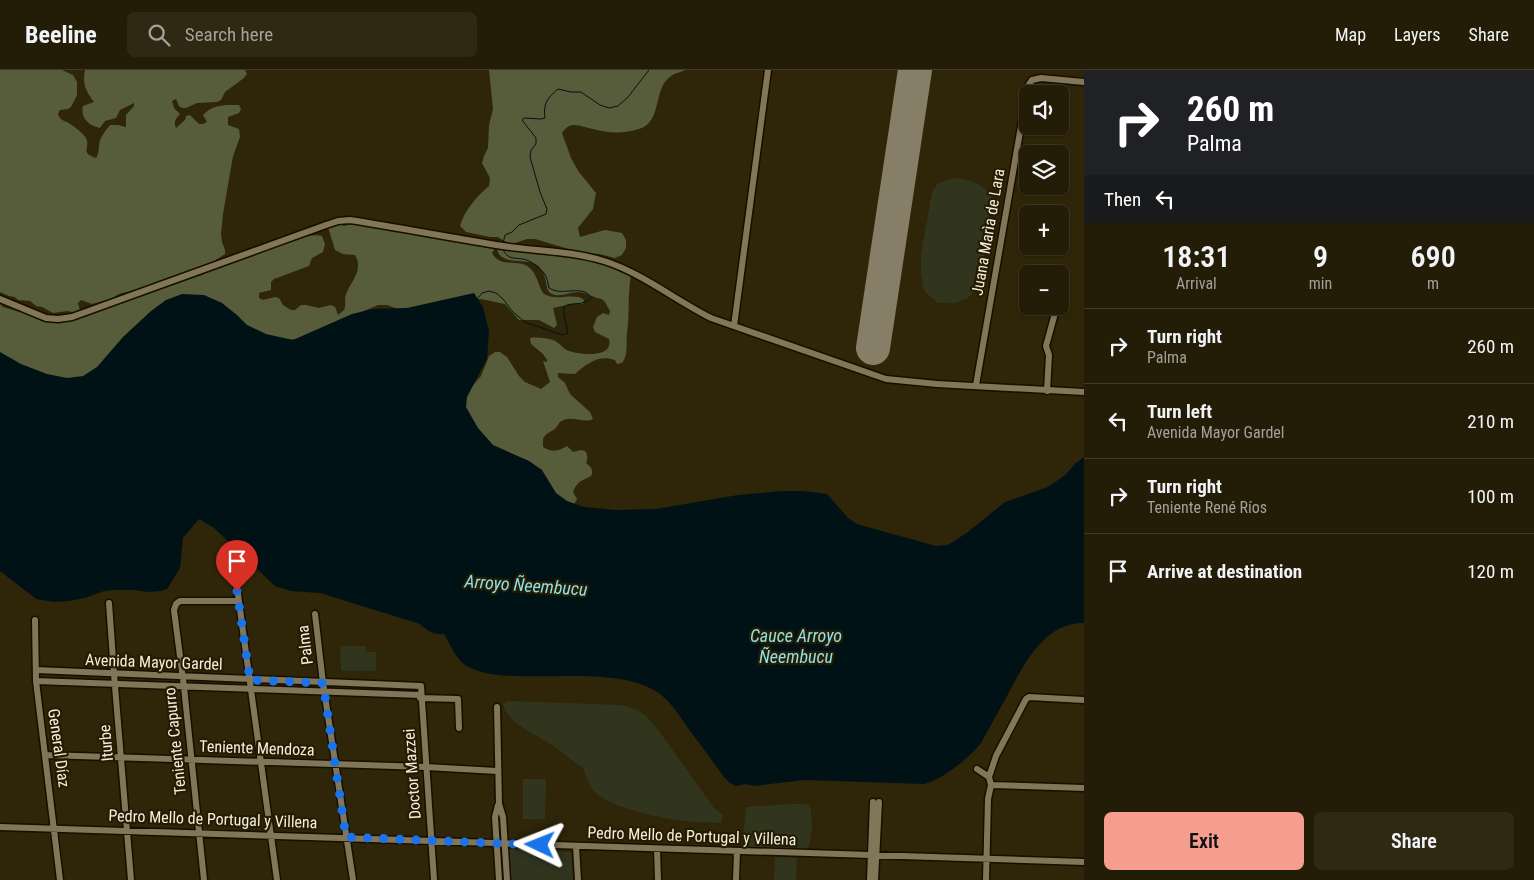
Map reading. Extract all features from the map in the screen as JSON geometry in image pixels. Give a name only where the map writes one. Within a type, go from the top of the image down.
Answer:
[{"type":"street","points":[[734,326],[768,70]]},
{"type":"street","name":"Juana Marìa de Lara","points":[[976,385],[1029,83],[1036,78],[1084,82]]},
{"type":"street","points":[[0,299],[46,318],[58,320],[72,317],[338,221],[350,220],[604,261],[661,289],[694,310],[711,318],[886,379],[937,384],[1084,392]]},
{"type":"street","points":[[1047,391],[1049,355],[1046,346],[1054,315]]},
{"type":"street","points":[[229,562],[236,580],[277,880]]},
{"type":"street","name":"Teniente Capurro","points":[[204,880],[174,610],[180,601],[238,601]]},
{"type":"street","name":"Iturbe","points":[[109,603],[132,880]]},
{"type":"street","name":"Palma","points":[[315,614],[324,692],[353,880]]},
{"type":"street","name":"General Díaz","points":[[35,620],[36,681],[60,880]]},
{"type":"street","name":"Avenida Mayor Gardel","points":[[36,670],[421,686]]},
{"type":"street","name":"Avenida Mayor Gardel","points":[[36,681],[458,699],[459,728]]},
{"type":"street","name":"Doctor Mazzei","points":[[421,686],[420,696],[434,880]]},
{"type":"street","points":[[984,880],[988,799],[991,785],[989,777],[996,756],[1026,699],[1030,697],[1084,700]]},
{"type":"street","points":[[497,708],[497,771],[499,804],[503,817],[507,880]]},
{"type":"street","name":"Teniente Mendoza","points":[[46,755],[497,771]]},
{"type":"street","points":[[977,769],[989,777]]},
{"type":"street","points":[[991,785],[1084,788]]},
{"type":"street","points":[[875,880],[876,802]]},
{"type":"street","points":[[499,804],[495,817],[499,880]]},
{"type":"street","name":"Pedro Mello de Portugal y Villena","points":[[0,826],[737,852],[1084,862]]},
{"type":"street","points":[[576,846],[578,880]]},
{"type":"street","points":[[657,848],[658,880]]},
{"type":"street","points":[[736,880],[737,852]]},
{"type":"street","points":[[870,880],[874,856]]},
{"type":"green space","points":[[0,70],[62,70],[73,75],[77,82],[77,95],[71,107],[60,110],[58,114],[61,119],[85,136],[88,154],[96,158],[104,132],[110,125],[126,127],[126,115],[134,106],[134,103],[120,110],[116,118],[105,121],[100,128],[86,121],[82,110],[83,106],[94,102],[85,87],[85,70],[245,70],[247,74],[244,78],[225,92],[221,100],[217,102],[197,103],[182,108],[176,99],[172,101],[174,108],[180,114],[175,120],[176,128],[185,120],[186,116],[190,115],[199,124],[207,122],[203,115],[215,107],[239,105],[241,109],[239,113],[228,117],[228,125],[239,129],[240,137],[233,156],[223,214],[221,234],[225,254],[211,263],[169,277],[150,286],[119,294],[111,299],[92,304],[81,300],[78,303],[80,311],[76,313],[68,311],[53,313],[36,306],[30,301],[18,300],[15,297],[0,292]]},
{"type":"green space","points":[[489,70],[686,70],[673,75],[665,82],[661,89],[655,113],[646,125],[639,129],[616,132],[572,125],[562,133],[571,158],[579,172],[596,193],[593,209],[578,228],[580,237],[605,230],[622,233],[626,240],[626,248],[622,255],[615,258],[599,254],[582,253],[535,239],[527,239],[512,244],[498,237],[466,232],[460,226],[472,204],[489,186],[490,178],[482,163],[488,148],[489,125],[493,109]]},
{"type":"green space","points":[[955,178],[975,182],[991,195],[981,283],[968,298],[956,303],[938,303],[924,291],[921,274],[921,255],[932,192],[938,183]]},
{"type":"green space","points":[[340,224],[344,226],[352,224],[494,246],[492,253],[495,258],[503,262],[522,264],[531,269],[541,290],[546,295],[551,297],[581,298],[584,300],[583,304],[571,304],[553,308],[557,325],[554,328],[539,320],[519,320],[505,304],[481,299],[472,299],[454,304],[398,309],[387,305],[378,305],[298,339],[286,340],[143,320],[130,331],[91,385],[0,364],[0,304],[3,307],[57,322],[202,275],[231,261],[252,257],[307,236],[322,236],[325,244],[323,252],[312,258],[309,266],[274,279],[271,282],[271,290],[259,293],[259,298],[263,300],[279,298],[283,305],[291,310],[295,310],[301,305],[319,308],[331,305],[335,307],[338,315],[344,310],[345,298],[358,267],[355,255],[343,254],[335,250],[328,227]]},
{"type":"green space","points":[[497,248],[581,257],[632,271],[626,350],[623,361],[617,364],[615,360],[609,358],[598,359],[575,374],[558,373],[558,377],[565,383],[570,394],[590,412],[593,419],[564,420],[543,439],[543,447],[550,450],[558,450],[567,446],[573,452],[581,450],[587,454],[586,463],[592,469],[592,474],[578,483],[575,488],[573,492],[577,499],[573,506],[485,453],[462,398],[481,376],[489,356],[495,352],[500,352],[507,357],[525,382],[541,389],[550,382],[543,361],[547,362],[547,360],[531,344],[530,338],[553,340],[567,350],[574,352],[595,354],[602,352],[607,349],[609,339],[595,332],[593,327],[597,317],[603,313],[609,315],[610,311],[602,299],[585,293],[552,294],[549,292],[542,270],[538,266],[533,263],[506,259],[502,257]]},
{"type":"green space","points":[[340,646],[366,646],[366,652],[376,652],[376,671],[341,671]]},
{"type":"green space","points":[[508,701],[622,705],[637,710],[647,717],[659,731],[714,808],[723,815],[721,823],[690,822],[665,818],[625,808],[602,798],[591,786],[583,768],[552,745],[521,727],[510,717],[503,704]]},
{"type":"green space","points":[[523,779],[546,779],[545,819],[523,819]]},
{"type":"green space","points":[[805,804],[811,809],[812,829],[809,846],[803,851],[791,849],[750,849],[746,846],[743,839],[746,807]]},
{"type":"green space","points":[[509,849],[571,852],[573,880],[511,880]]},
{"type":"green space","points":[[775,857],[797,858],[796,880],[774,880]]},
{"type":"water","name":"Cauce Arroyo Ñeembucu","points":[[474,293],[483,307],[489,331],[487,359],[467,397],[466,407],[478,428],[493,445],[529,461],[542,470],[556,493],[567,501],[584,507],[616,510],[656,509],[738,495],[803,491],[827,494],[848,518],[857,524],[936,546],[948,545],[968,532],[1005,502],[1048,487],[1065,475],[1084,457],[1084,623],[1070,625],[1057,630],[1036,648],[1020,672],[981,743],[955,768],[931,782],[924,784],[804,780],[754,786],[745,784],[736,786],[724,777],[669,702],[652,689],[638,683],[604,677],[511,676],[477,671],[461,662],[444,634],[434,633],[428,631],[420,624],[320,593],[291,591],[275,586],[214,528],[199,519],[183,538],[180,568],[167,589],[161,591],[104,591],[85,598],[54,602],[36,599],[0,571],[0,352],[21,364],[47,374],[67,378],[83,376],[97,367],[123,337],[151,311],[166,300],[182,294],[204,295],[222,303],[247,325],[266,334],[293,340],[352,314],[373,309],[407,308]]},
{"type":"waterway","points":[[503,243],[505,235],[512,232],[519,225],[546,214],[547,209],[530,157],[531,150],[536,144],[536,138],[522,120],[524,118],[545,118],[547,102],[558,89],[581,92],[600,105],[609,108],[618,106],[628,97],[649,70]]},
{"type":"waterway","points":[[478,298],[482,293],[489,291],[496,293],[525,322],[562,335],[568,333],[564,307],[588,301],[591,298],[589,294],[581,291],[557,291],[549,288],[545,275],[538,267],[527,260],[510,257],[503,249]]},
{"type":"runway","points":[[873,348],[915,70]]},
{"type":"route","points":[[237,591],[250,680],[323,683],[346,837],[540,845]]},
{"type":"water label","name":"Arroyo Ñeembucu","points":[[526,585]]}]
